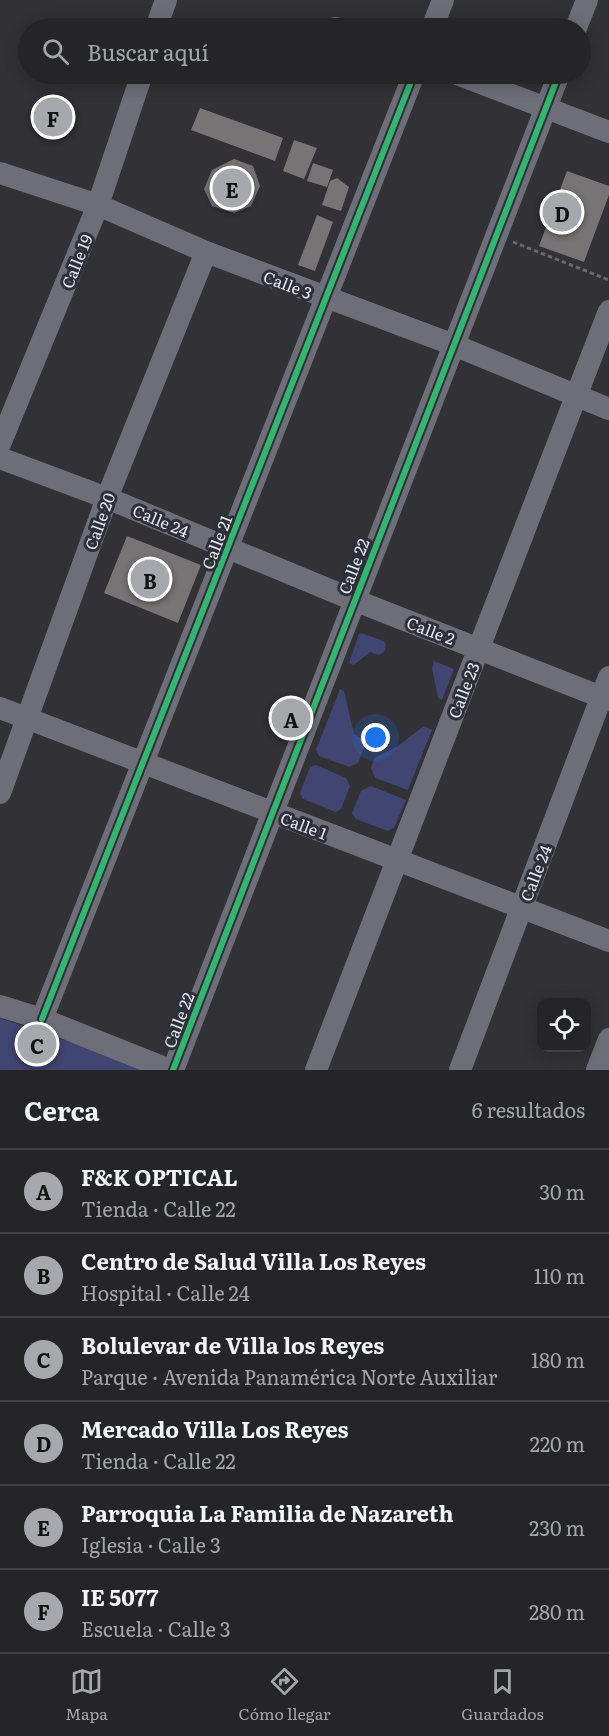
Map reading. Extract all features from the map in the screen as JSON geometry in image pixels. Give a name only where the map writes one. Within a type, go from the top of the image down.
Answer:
[{"type":"street","points":[[160,18],[166,0]]},
{"type":"street","points":[[436,18],[443,0]]},
{"type":"street","points":[[580,18],[586,0]]},
{"type":"street","name":"Calle 19","points":[[0,444],[98,205],[139,84]]},
{"type":"street","name":"Calle 21","points":[[42,1019],[410,84]]},
{"type":"street","points":[[483,84],[609,132]]},
{"type":"street","name":"Calle 22","points":[[172,1070],[555,84]]},
{"type":"street","name":"Calle 3","points":[[0,173],[98,205],[206,252],[454,345],[609,409]]},
{"type":"street","name":"Calle 20","points":[[0,793],[107,498],[206,252]]},
{"type":"street","name":"Calle 23","points":[[316,1070],[609,311]]},
{"type":"street","name":"Calle 24","points":[[0,458],[107,498],[354,600]]},
{"type":"street","name":"Calle 2","points":[[354,600],[479,649],[606,691]]},
{"type":"street","name":"Calle 24","points":[[460,1070],[606,691]]},
{"type":"street","name":"Calle 1","points":[[0,708],[609,941]]},
{"type":"street","points":[[0,1006],[42,1019],[172,1070]]},
{"type":"street","points":[[597,1070],[609,1039]]},
{"type":"path","points":[[534,250],[609,280]]},
{"type":"shaded area","points":[[361,633],[384,641],[386,646],[384,652],[379,655],[370,652],[354,665],[349,663]]},
{"type":"shaded area","points":[[434,661],[454,669],[442,700],[438,698],[432,668]]},
{"type":"shaded area","points":[[340,689],[344,691],[354,734],[366,743],[358,763],[349,767],[319,756],[316,750]]},
{"type":"shaded area","points":[[424,726],[432,730],[408,790],[375,778],[371,768],[374,758],[398,746]]},
{"type":"shaded area","points":[[316,765],[346,778],[350,786],[341,809],[336,812],[303,799],[300,793],[310,767]]},
{"type":"shaded area","points":[[371,786],[406,800],[394,828],[388,831],[356,819],[352,813],[361,791]]},
{"type":"shaded area","points":[[0,1018],[150,1070],[0,1070]]},
{"type":"building","points":[[200,108],[283,138],[275,161],[191,130]]},
{"type":"building","points":[[294,140],[317,148],[304,179],[283,171]]},
{"type":"building","points":[[234,159],[253,166],[260,186],[251,206],[234,213],[212,206],[204,189],[212,170]]},
{"type":"building","points":[[313,163],[333,170],[327,187],[307,181]]},
{"type":"building","points":[[567,171],[609,186],[609,195],[584,262],[539,246]]},
{"type":"building","points":[[337,178],[349,187],[341,211],[322,205],[330,181]]},
{"type":"building","points":[[317,215],[333,222],[315,271],[298,265]]},
{"type":"building","points":[[127,536],[201,565],[178,623],[104,593]]},
{"type":"cycle path","points":[[42,1019],[410,84]]},
{"type":"cycle path","points":[[173,1070],[555,84]]},
{"type":"place","name":"IE 5077","points":[[53,117]]},
{"type":"place","name":"Parroquia La Familia de Nazareth","points":[[232,188]]},
{"type":"place","name":"Mercado Villa Los Reyes","points":[[562,212]]},
{"type":"place","name":"Centro de Salud Villa Los Reyes","points":[[150,579]]},
{"type":"place","name":"F&K OPTICAL","points":[[291,718]]},
{"type":"place","name":"Bolulevar de Villa los Reyes","points":[[37,1044]]}]
